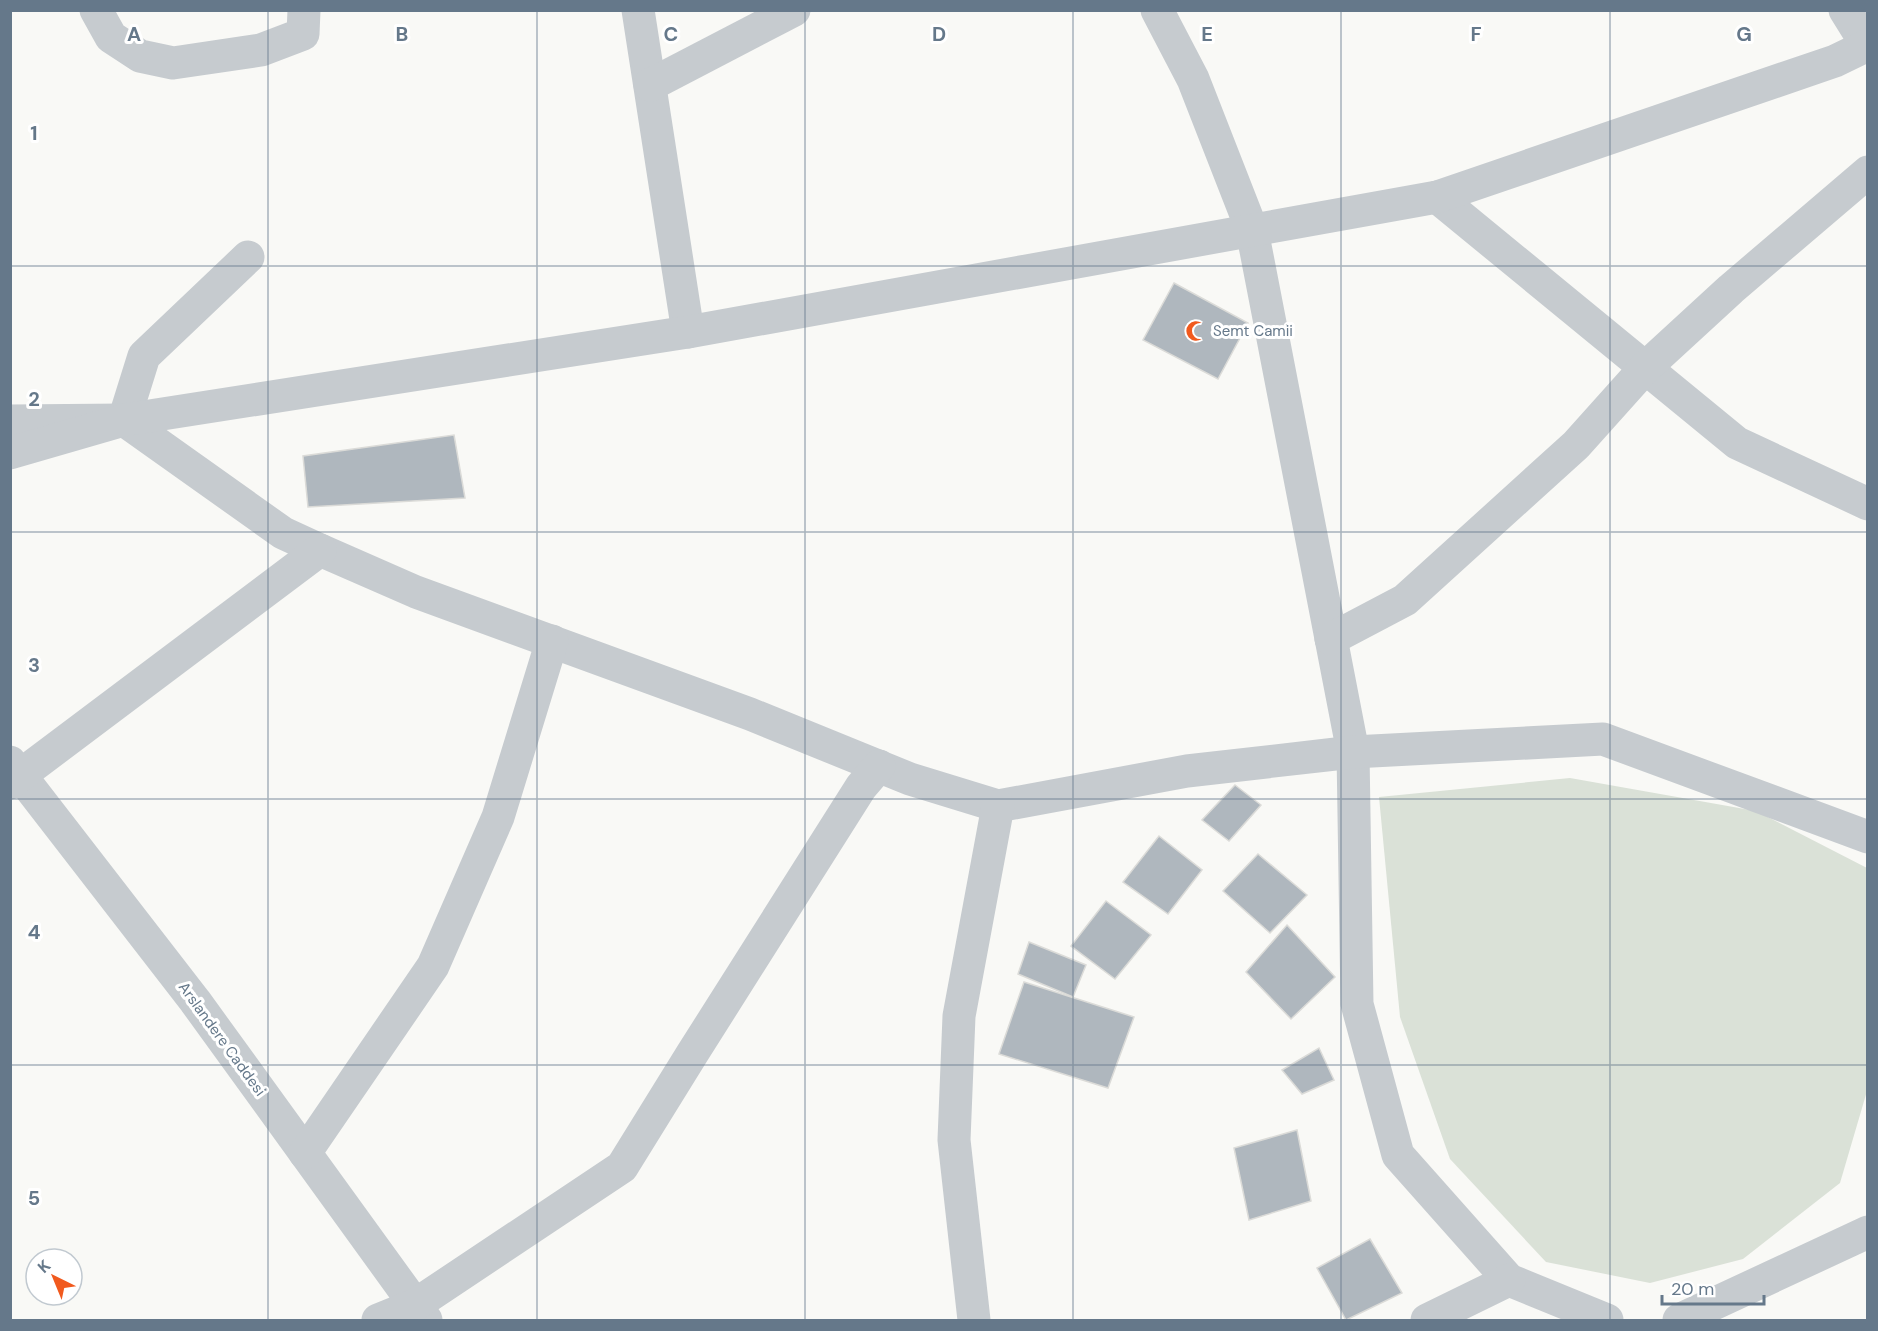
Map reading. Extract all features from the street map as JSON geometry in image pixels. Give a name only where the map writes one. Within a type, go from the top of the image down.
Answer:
[{"type":"street","points":[[96,10],[111,37],[140,56],[173,63],[261,50],[303,34],[304,10]]},
{"type":"street","points":[[639,10],[688,332]]},
{"type":"street","points":[[650,85],[794,10]]},
{"type":"street","points":[[1157,10],[1193,79],[1252,230],[1353,752],[1357,1004],[1398,1155],[1509,1280],[1607,1320]]},
{"type":"street","points":[[10,453],[124,420],[688,332],[1437,197],[1835,61],[1867,46],[1845,10]]},
{"type":"street","points":[[1331,639],[1405,600],[1576,445],[1645,368],[1731,289],[1868,172]]},
{"type":"street","points":[[1437,197],[1737,443],[1868,504]]},
{"type":"street","points":[[124,420],[144,356],[248,257]]},
{"type":"street","points":[[10,421],[124,420],[283,533],[320,550],[416,592],[750,714],[910,779],[999,806],[1187,771],[1353,752],[1602,739],[1868,837]]},
{"type":"street","points":[[14,773],[320,550]]},
{"type":"street","points":[[305,1153],[433,966],[498,817],[552,641]]},
{"type":"street","points":[[378,1320],[421,1313],[622,1167],[861,787],[879,766]]},
{"type":"street","name":"Arslandere Caddesi","points":[[14,773],[195,1001],[421,1313]]},
{"type":"street","points":[[977,1319],[954,1140],[959,1016],[999,806]]},
{"type":"street","points":[[1679,1320],[1718,1309],[1865,1226]]},
{"type":"street","points":[[1427,1320],[1509,1280]]},
{"type":"shaded area","points":[[1570,778],[1756,811],[1867,868],[1867,1091],[1840,1183],[1743,1259],[1650,1283],[1546,1262],[1450,1159],[1400,1017],[1379,797]]},
{"type":"building","name":"Semt Camii","points":[[1174,283],[1248,323],[1218,379],[1143,340]]},
{"type":"building","points":[[454,435],[465,498],[308,507],[303,456]]},
{"type":"building","points":[[1235,785],[1261,805],[1229,841],[1202,820]]},
{"type":"building","points":[[1159,836],[1202,870],[1168,914],[1123,882]]},
{"type":"building","points":[[1258,854],[1307,895],[1270,933],[1223,891]]},
{"type":"building","points":[[1106,901],[1151,935],[1115,979],[1071,946]]},
{"type":"building","points":[[1287,925],[1335,977],[1291,1019],[1246,972]]},
{"type":"building","points":[[1029,942],[1086,965],[1073,997],[1018,974]]},
{"type":"building","points":[[1024,982],[1134,1017],[1108,1088],[999,1054]]},
{"type":"building","points":[[1319,1048],[1334,1080],[1302,1094],[1282,1070]]},
{"type":"building","points":[[1297,1130],[1311,1201],[1249,1220],[1234,1148]]},
{"type":"building","points":[[1370,1239],[1402,1293],[1346,1320],[1317,1268]]},
{"type":"place","name":"Semt Camii","points":[[1196,331]]}]
